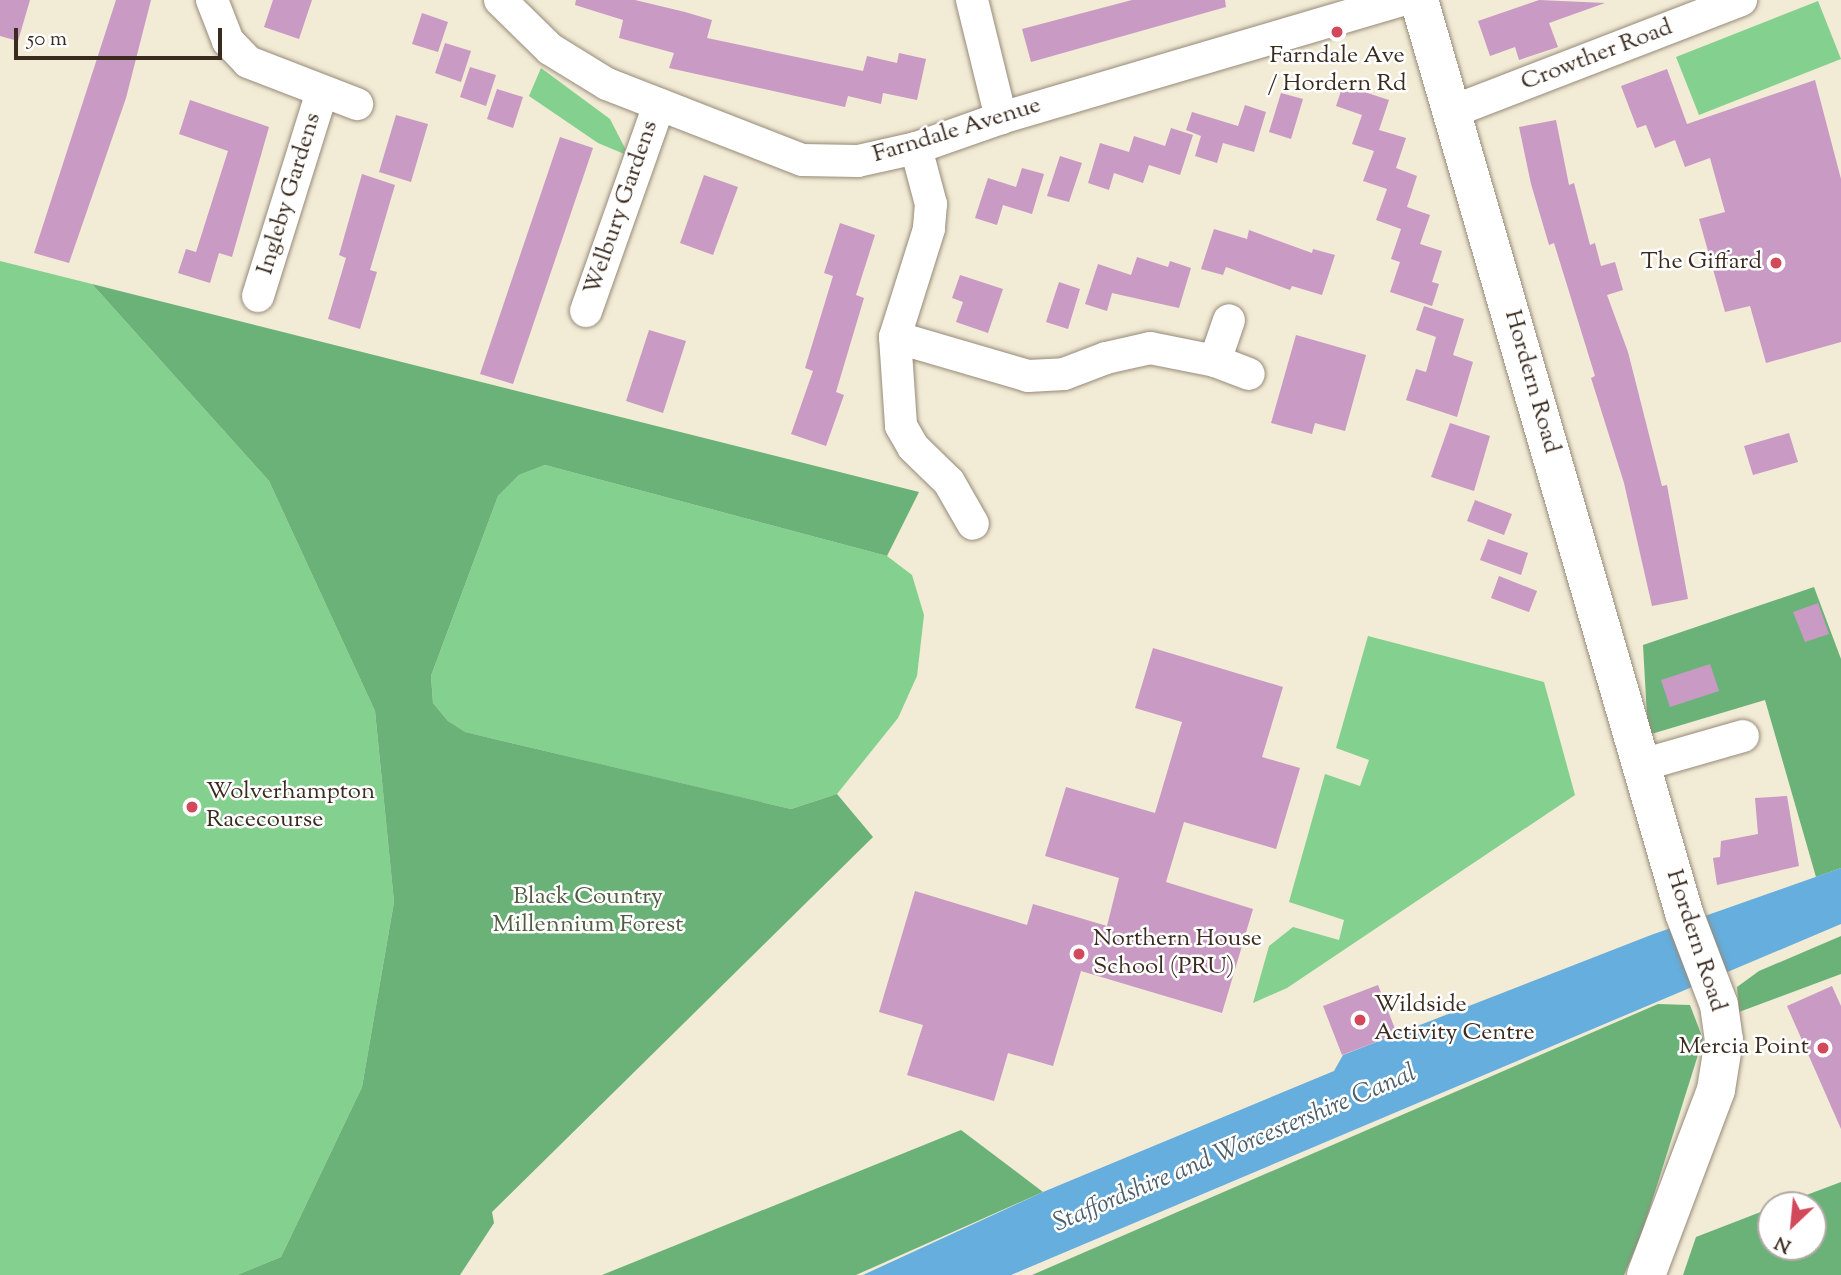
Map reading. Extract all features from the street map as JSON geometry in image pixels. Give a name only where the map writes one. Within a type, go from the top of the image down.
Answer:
[{"type":"street","name":"Ingleby Gardens","points":[[212,0],[228,41],[248,62],[357,104]]},
{"type":"street","name":"Farndale Avenue","points":[[500,0],[550,49],[578,69],[659,105],[803,160],[858,161],[916,148],[1001,118],[1403,0]]},
{"type":"street","points":[[972,0],[1001,118]]},
{"type":"street","name":"Hordern Road","points":[[1419,0],[1684,912],[1719,1005],[1724,1040],[1719,1079],[1646,1275]]},
{"type":"street","name":"Crowther Road","points":[[1451,112],[1741,0]]},
{"type":"street","name":"Ingleby Gardens","points":[[258,296],[322,92]]},
{"type":"street","name":"Welbury Gardens","points":[[586,312],[659,105]]},
{"type":"street","points":[[916,148],[931,204],[929,229],[895,337],[901,426],[914,447],[949,482],[973,524]]},
{"type":"street","points":[[1215,361],[1229,320]]},
{"type":"street","points":[[895,337],[1028,376],[1064,374],[1106,358],[1150,348],[1215,361],[1249,373]]},
{"type":"street","points":[[1642,765],[1743,736]]},
{"type":"green space","points":[[1818,1],[1841,59],[1699,115],[1676,57]]},
{"type":"green space","points":[[541,68],[610,119],[629,156],[598,143],[529,96]]},
{"type":"green space","name":"Wolverhampton Racecourse","points":[[0,261],[92,284],[269,481],[375,711],[394,902],[362,1087],[281,1257],[237,1275],[0,1275]]},
{"type":"green space","name":"Black Country Millennium Forest","points":[[92,284],[919,492],[887,556],[545,465],[519,475],[498,496],[431,676],[433,703],[448,721],[465,732],[791,809],[837,794],[873,837],[492,1212],[494,1223],[460,1275],[237,1275],[281,1257],[362,1087],[394,902],[375,711],[269,481]]},
{"type":"green space","points":[[545,465],[887,556],[912,575],[924,615],[917,676],[898,718],[837,794],[791,809],[464,732],[448,721],[433,703],[431,676],[498,496],[519,475]]},
{"type":"green space","points":[[1814,587],[1841,659],[1841,868],[1816,877],[1765,700],[1648,735],[1643,645]]},
{"type":"green space","points":[[1368,636],[1544,682],[1575,795],[1287,988],[1253,1003],[1269,946],[1293,927],[1339,940],[1344,920],[1289,902],[1325,774],[1360,786],[1369,760],[1336,748]]},
{"type":"green space","points":[[1841,936],[1841,974],[1739,1012],[1737,987],[1759,971]]},
{"type":"green space","points":[[1658,1004],[1690,1005],[1703,1039],[1642,1233],[1624,1275],[1032,1275]]},
{"type":"green space","points":[[961,1130],[1043,1192],[856,1275],[602,1275]]},
{"type":"green space","points":[[1841,1182],[1841,1275],[1683,1275],[1696,1237],[1757,1213],[1757,1261],[1827,1261],[1827,1191],[1817,1191]]},
{"type":"water","name":"Staffordshire and Worcestershire Canal","points":[[1841,868],[1841,924],[1011,1275],[863,1275],[1043,1192],[1334,1071],[1343,1055],[1651,935]]},
{"type":"building","points":[[0,0],[30,0],[18,41],[0,36]]},
{"type":"building","points":[[116,0],[151,0],[126,98],[69,263],[34,253]]},
{"type":"building","points":[[273,0],[312,0],[299,39],[264,27]]},
{"type":"building","points":[[576,0],[635,0],[685,12],[712,20],[707,38],[863,71],[867,56],[897,63],[899,53],[926,59],[917,100],[883,93],[881,104],[848,96],[845,107],[669,68],[674,53],[619,38],[623,20],[575,5]]},
{"type":"building","points":[[1132,0],[1225,0],[1226,7],[1031,62],[1022,29]]},
{"type":"building","points":[[1539,0],[1605,3],[1549,23],[1558,47],[1519,60],[1515,47],[1490,56],[1478,21]]},
{"type":"building","points":[[422,13],[448,22],[438,52],[412,44]]},
{"type":"building","points":[[445,43],[471,51],[461,82],[435,73]]},
{"type":"building","points":[[470,67],[496,75],[486,106],[460,97]]},
{"type":"building","name":"The Giffard","points":[[1667,69],[1687,124],[1815,80],[1841,179],[1841,342],[1766,363],[1750,306],[1725,312],[1699,219],[1725,212],[1710,158],[1685,167],[1675,140],[1655,148],[1646,125],[1637,128],[1621,86]]},
{"type":"building","points":[[1343,85],[1389,100],[1379,130],[1406,138],[1396,168],[1417,176],[1407,207],[1430,215],[1420,244],[1442,251],[1432,282],[1439,284],[1432,306],[1390,292],[1400,262],[1391,259],[1401,229],[1376,220],[1387,189],[1363,181],[1374,151],[1352,144],[1362,115],[1336,106]]},
{"type":"building","points":[[497,89],[523,97],[513,128],[487,119]]},
{"type":"building","points":[[1281,93],[1303,99],[1291,139],[1269,132]]},
{"type":"building","points":[[190,100],[269,127],[232,257],[219,253],[210,283],[178,273],[186,249],[196,252],[228,151],[179,134]]},
{"type":"building","points":[[1245,105],[1266,112],[1254,152],[1223,143],[1217,163],[1195,156],[1201,136],[1186,130],[1192,112],[1238,126]]},
{"type":"building","points":[[396,115],[428,124],[411,182],[379,172]]},
{"type":"building","points":[[1556,120],[1569,185],[1574,183],[1590,245],[1595,243],[1601,266],[1615,262],[1623,290],[1607,295],[1628,352],[1662,486],[1667,485],[1688,599],[1652,606],[1624,483],[1591,378],[1595,376],[1554,243],[1549,245],[1531,184],[1519,127]]},
{"type":"building","points":[[1171,128],[1193,135],[1180,175],[1149,165],[1143,183],[1114,173],[1109,190],[1088,183],[1100,143],[1129,152],[1134,136],[1165,146]]},
{"type":"building","points":[[560,137],[593,148],[513,384],[480,374]]},
{"type":"building","points":[[1060,156],[1082,163],[1069,202],[1047,196]]},
{"type":"building","points":[[1022,168],[1044,174],[1032,214],[1003,205],[997,225],[975,218],[988,178],[1016,187]]},
{"type":"building","points":[[362,174],[395,185],[370,270],[377,272],[360,329],[328,319],[346,258],[339,255]]},
{"type":"building","points":[[704,175],[738,187],[713,255],[680,243]]},
{"type":"building","points":[[840,223],[875,235],[856,295],[864,298],[836,392],[844,395],[826,446],[791,434],[813,371],[805,368],[833,276],[824,273]]},
{"type":"building","points":[[1214,229],[1247,239],[1249,230],[1312,253],[1313,249],[1335,255],[1322,295],[1292,286],[1290,290],[1226,267],[1223,275],[1201,269]]},
{"type":"building","points":[[1137,257],[1168,267],[1170,261],[1191,268],[1179,308],[1112,293],[1107,311],[1085,304],[1098,264],[1131,275]]},
{"type":"building","points":[[960,275],[1003,289],[988,333],[956,322],[963,302],[952,298]]},
{"type":"building","points":[[1059,282],[1080,289],[1068,329],[1046,322]]},
{"type":"building","points":[[1424,306],[1464,319],[1453,355],[1473,362],[1457,417],[1406,400],[1416,369],[1426,372],[1436,337],[1416,330]]},
{"type":"building","points":[[649,330],[686,341],[663,413],[626,401]]},
{"type":"building","points":[[1296,335],[1366,355],[1345,431],[1315,423],[1312,434],[1271,423]]},
{"type":"building","points":[[1450,423],[1490,436],[1474,491],[1431,477]]},
{"type":"building","points":[[1789,433],[1798,462],[1753,475],[1744,446]]},
{"type":"building","points":[[1475,500],[1512,514],[1504,535],[1467,521]]},
{"type":"building","points":[[1488,539],[1528,553],[1521,575],[1480,560]]},
{"type":"building","points":[[1499,576],[1537,591],[1529,612],[1491,598]]},
{"type":"building","points":[[1818,603],[1829,634],[1805,642],[1793,612]]},
{"type":"building","points":[[1153,648],[1283,687],[1262,757],[1300,768],[1276,849],[1184,822],[1166,882],[1253,909],[1222,1013],[1081,971],[1053,1066],[1008,1053],[994,1101],[907,1075],[923,1025],[879,1012],[915,891],[1027,925],[1033,904],[1107,926],[1119,878],[1045,856],[1066,787],[1155,813],[1182,722],[1135,708]]},
{"type":"building","points":[[1710,664],[1719,691],[1670,707],[1661,680]]},
{"type":"building","points":[[1787,796],[1799,866],[1717,885],[1713,858],[1720,857],[1721,841],[1758,834],[1755,798]]},
{"type":"building","name":"Wildside Activity Centre","points":[[1378,985],[1397,1034],[1342,1055],[1323,1006]]},
{"type":"building","name":"Mercia Point","points":[[1832,986],[1841,1006],[1841,1129],[1787,1006]]},
{"type":"place","name":"Farndale Ave / Hordern Rd","points":[[1337,32]]},
{"type":"place","name":"The Giffard","points":[[1776,263]]},
{"type":"place","name":"Wolverhampton Racecourse","points":[[192,807]]},
{"type":"place","name":"Northern House School (PRU)","points":[[1079,954]]},
{"type":"place","name":"Wildside Activity Centre","points":[[1360,1020]]},
{"type":"place","name":"Mercia Point","points":[[1823,1048]]}]
